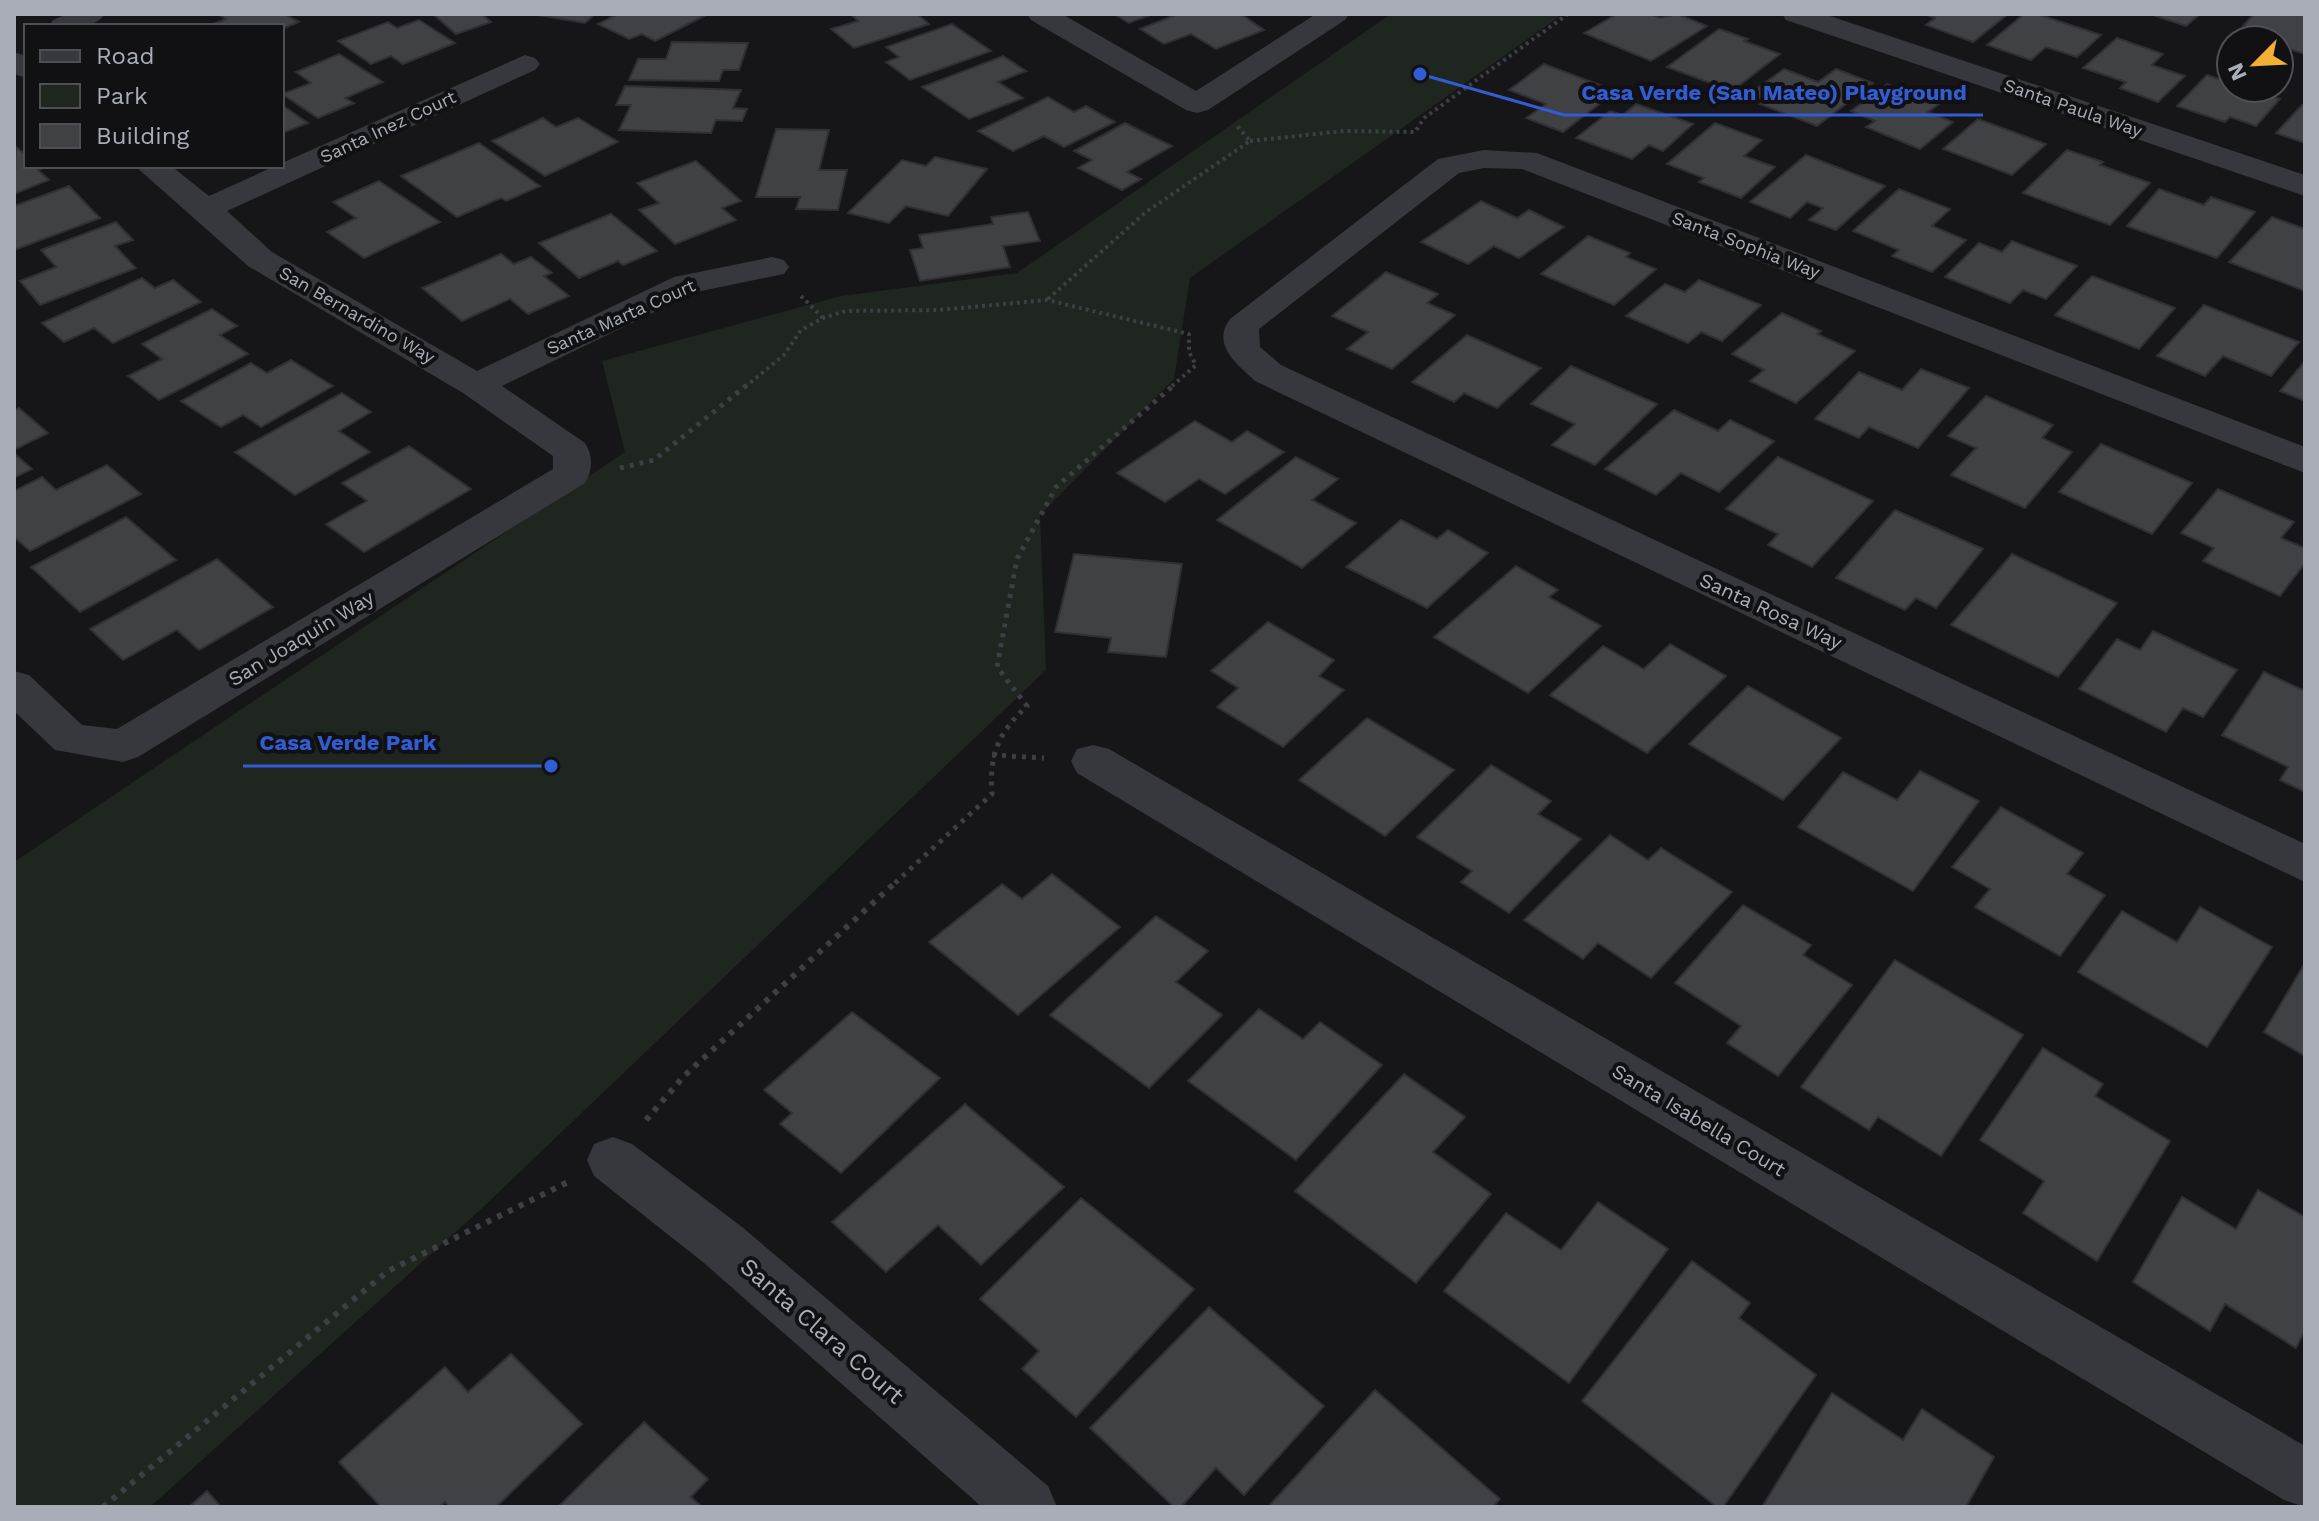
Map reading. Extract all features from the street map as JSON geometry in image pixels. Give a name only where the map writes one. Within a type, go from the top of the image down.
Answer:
[{"type":"street","points":[[68,24],[91,14]]},
{"type":"street","points":[[1041,14],[1197,104],[1335,14]]},
{"type":"street","name":"Santa Paula Way","points":[[1796,14],[2305,186]]},
{"type":"street","name":"Santa Inez Court","points":[[206,209],[525,64]]},
{"type":"street","name":"Santa Sophia Way","points":[[1242,350],[1242,326],[1449,166],[1484,159],[1526,160],[2305,461]]},
{"type":"street","name":"San Bernardino Way","points":[[154,168],[206,209],[260,259],[476,385],[572,462]]},
{"type":"street","name":"Santa Marta Court","points":[[476,385],[522,360],[686,284],[772,267]]},
{"type":"street","name":"Santa Rosa Way","points":[[1242,350],[1268,373],[2305,864]]},
{"type":"street","name":"San Joaquin Way","points":[[14,686],[70,739],[123,746],[572,462]]},
{"type":"street","name":"Santa Isabella Court","points":[[1093,761],[2305,1479]]},
{"type":"street","name":"Santa Clara Court","points":[[613,1160],[723,1245],[1027,1507]]},
{"type":"path","points":[[1047,300],[1146,212],[1250,141],[1344,131],[1415,132],[1424,118],[1568,14]]},
{"type":"path","points":[[1210,97],[1250,141]]},
{"type":"path","points":[[103,1507],[388,1271],[613,1160],[684,1076],[992,794],[989,765],[1000,730],[1027,706],[997,667],[1017,559],[1056,487],[1196,365],[1189,352],[1189,334],[1047,300],[939,310],[846,311],[823,318],[801,330],[784,355],[654,460],[572,462]]},
{"type":"green space","points":[[1391,14],[1563,14],[1190,278],[1174,379],[1040,515],[1046,670],[480,1210],[150,1507],[14,1507],[14,862],[625,452],[602,361],[841,296],[1017,273]]},
{"type":"building","points":[[218,14],[284,14],[299,22],[284,28],[284,24],[213,24],[226,19]]},
{"type":"building","points":[[433,14],[486,14],[483,15],[491,22],[456,34]]},
{"type":"building","points":[[531,14],[595,14],[585,23]]},
{"type":"building","points":[[618,14],[708,14],[655,41],[642,34],[629,39],[598,24]]},
{"type":"building","points":[[851,14],[917,14],[929,24],[854,48],[831,29],[858,21]]},
{"type":"building","points":[[1114,14],[1153,14],[1129,23]]},
{"type":"building","points":[[1178,14],[1241,14],[1264,30],[1216,49],[1191,34],[1164,44],[1140,29]]},
{"type":"building","points":[[1617,14],[1649,14],[1660,18],[1677,14],[1707,26],[1651,61],[1584,33]]},
{"type":"building","points":[[1924,14],[2008,14],[1973,42],[1926,25],[1935,18]]},
{"type":"building","points":[[2024,14],[2037,14],[2101,35],[2077,57],[2046,47],[2031,60],[1987,45]]},
{"type":"building","points":[[2150,14],[2200,14],[2186,26]]},
{"type":"building","points":[[2254,14],[2305,14],[2305,54],[2295,51],[2295,24],[2245,24]]},
{"type":"building","points":[[419,20],[455,43],[403,64],[391,56],[371,64],[338,41],[388,22],[397,28]]},
{"type":"building","points":[[952,24],[991,51],[910,80],[886,62],[899,57],[886,47]]},
{"type":"building","points":[[1719,29],[1780,54],[1732,91],[1667,67]]},
{"type":"building","points":[[2117,38],[2163,54],[2152,65],[2185,76],[2158,102],[2120,88],[2126,82],[2083,68]]},
{"type":"building","points":[[672,42],[748,43],[739,70],[723,70],[719,81],[629,80],[638,59],[666,59]]},
{"type":"building","points":[[339,54],[383,82],[345,98],[354,103],[318,118],[284,95],[311,83],[296,72]]},
{"type":"building","points":[[1003,56],[1026,71],[998,82],[1023,98],[969,119],[922,87]]},
{"type":"building","points":[[1544,64],[1616,91],[1563,132],[1526,118],[1546,104],[1509,90]]},
{"type":"building","points":[[1784,69],[1818,82],[1836,69],[1873,83],[1817,126],[1760,104],[1764,100],[1749,94]]},
{"type":"building","points":[[2207,75],[2215,78],[2215,104],[2276,104],[2256,126],[2230,117],[2225,122],[2177,106]]},
{"type":"building","points":[[1887,84],[1939,104],[1928,112],[1953,122],[1920,149],[1866,127],[1875,121],[1851,111]]},
{"type":"building","points":[[625,86],[741,90],[733,108],[747,109],[742,121],[716,120],[711,133],[619,130],[631,105],[616,105]]},
{"type":"building","points":[[1048,97],[1074,112],[1086,106],[1115,122],[1064,147],[1044,136],[1013,151],[978,131]]},
{"type":"building","points":[[1636,104],[1693,124],[1663,151],[1649,145],[1632,159],[1576,138],[1610,111],[1623,115]]},
{"type":"building","points":[[2302,105],[2305,106],[2305,143],[2276,133]]},
{"type":"building","points":[[284,106],[308,123],[284,132]]},
{"type":"building","points":[[543,118],[556,127],[578,118],[618,142],[545,176],[492,141]]},
{"type":"building","points":[[1978,119],[2046,144],[2012,175],[1943,149]]},
{"type":"building","points":[[1125,123],[1172,146],[1127,172],[1141,179],[1122,190],[1078,168],[1092,160],[1074,151]]},
{"type":"building","points":[[1715,123],[1762,140],[1744,156],[1775,167],[1741,198],[1699,182],[1704,178],[1667,164]]},
{"type":"building","points":[[776,129],[829,130],[819,170],[847,170],[838,210],[796,209],[800,197],[756,197]]},
{"type":"building","points":[[479,143],[540,186],[506,201],[501,198],[457,217],[401,176]]},
{"type":"building","points":[[16,147],[24,153],[24,168],[43,168],[38,170],[49,180],[14,194]]},
{"type":"building","points":[[2067,150],[2150,183],[2110,225],[2023,193]]},
{"type":"building","points":[[1806,155],[1885,186],[1836,230],[1809,220],[1823,208],[1807,202],[1790,218],[1750,202]]},
{"type":"building","points":[[935,157],[987,169],[948,216],[906,206],[889,223],[848,213],[902,160],[926,166]]},
{"type":"building","points":[[696,161],[741,201],[722,208],[736,220],[675,244],[639,210],[659,203],[637,183]]},
{"type":"building","points":[[379,181],[440,222],[364,258],[327,232],[356,218],[333,202]]},
{"type":"building","points":[[69,186],[100,218],[14,250],[14,206]]},
{"type":"building","points":[[1899,189],[1950,209],[1932,226],[1966,240],[1932,272],[1892,256],[1899,250],[1853,231]]},
{"type":"building","points":[[2159,189],[2204,205],[2211,197],[2255,212],[2217,258],[2127,226]]},
{"type":"building","points":[[1481,201],[1517,218],[1529,210],[1564,227],[1519,258],[1494,246],[1468,264],[1421,242]]},
{"type":"building","points":[[1028,212],[1040,241],[1003,246],[1010,267],[920,281],[910,250],[923,248],[919,235],[993,224],[991,217]]},
{"type":"building","points":[[611,214],[657,251],[623,265],[618,261],[579,278],[539,243]]},
{"type":"building","points":[[2272,217],[2305,229],[2305,291],[2229,262]]},
{"type":"building","points":[[116,222],[133,240],[115,246],[136,268],[40,305],[20,281],[56,267],[41,250]]},
{"type":"building","points":[[1588,236],[1630,253],[1626,257],[1656,269],[1614,305],[1541,274]]},
{"type":"building","points":[[2012,241],[2077,266],[2046,299],[2023,290],[2010,303],[1945,277],[1979,243],[2002,252]]},
{"type":"building","points":[[501,254],[514,264],[531,257],[552,273],[544,276],[569,296],[528,314],[510,299],[462,321],[422,288]]},
{"type":"building","points":[[1386,272],[1438,294],[1427,303],[1455,315],[1392,369],[1347,349],[1368,332],[1332,316]]},
{"type":"building","points":[[2092,276],[2175,308],[2139,349],[2055,315]]},
{"type":"building","points":[[142,278],[155,288],[173,280],[201,302],[113,343],[94,328],[64,342],[42,323]]},
{"type":"building","points":[[1699,280],[1761,305],[1722,341],[1701,332],[1688,343],[1626,316],[1665,284],[1685,292]]},
{"type":"building","points":[[2204,305],[2299,342],[2271,376],[2223,356],[2205,376],[2157,356]]},
{"type":"building","points":[[212,309],[237,326],[220,335],[248,354],[159,400],[128,376],[162,359],[142,344]]},
{"type":"building","points":[[1782,313],[1821,331],[1817,334],[1855,351],[1796,403],[1750,381],[1764,370],[1732,354]]},
{"type":"building","points":[[1467,335],[1541,368],[1497,408],[1464,393],[1454,402],[1412,382]]},
{"type":"building","points":[[291,360],[333,386],[261,427],[243,415],[221,427],[181,401],[251,363],[267,373]]},
{"type":"building","points":[[2305,361],[2305,401],[2280,391]]},
{"type":"building","points":[[1571,366],[1657,404],[1595,465],[1552,445],[1575,424],[1531,404]]},
{"type":"building","points":[[1921,369],[1969,388],[1918,448],[1869,427],[1859,438],[1815,419],[1859,372],[1902,390]]},
{"type":"building","points":[[342,393],[371,412],[339,431],[370,452],[295,495],[235,452]]},
{"type":"building","points":[[1986,396],[2053,425],[2042,438],[2072,452],[2025,508],[1951,475],[1976,448],[1948,436]]},
{"type":"building","points":[[19,408],[48,433],[14,450],[14,411]]},
{"type":"building","points":[[1674,410],[1718,431],[1730,420],[1774,441],[1719,492],[1681,473],[1656,495],[1605,469]]},
{"type":"building","points":[[1195,421],[1232,442],[1247,431],[1284,452],[1225,494],[1199,479],[1165,502],[1117,473]]},
{"type":"building","points":[[2101,444],[2192,483],[2152,534],[2059,492]]},
{"type":"building","points":[[409,446],[471,489],[364,552],[326,524],[367,501],[342,483]]},
{"type":"building","points":[[14,453],[32,469],[14,478]]},
{"type":"building","points":[[1296,457],[1338,479],[1312,500],[1356,523],[1302,568],[1217,520]]},
{"type":"building","points":[[1778,457],[1873,501],[1812,567],[1768,545],[1778,534],[1726,509]]},
{"type":"building","points":[[107,465],[141,494],[30,551],[14,537],[14,491],[42,477],[56,490]]},
{"type":"building","points":[[2218,489],[2294,522],[2281,538],[2305,548],[2305,563],[2280,596],[2203,561],[2214,548],[2181,533]]},
{"type":"building","points":[[1895,510],[1983,549],[1936,608],[1916,598],[1905,610],[1836,578]]},
{"type":"building","points":[[126,517],[176,560],[80,612],[31,567]]},
{"type":"building","points":[[1401,520],[1437,539],[1448,530],[1488,553],[1427,608],[1346,567]]},
{"type":"building","points":[[1074,554],[1182,564],[1166,657],[1108,652],[1111,638],[1055,632]]},
{"type":"building","points":[[2012,554],[2117,603],[2058,677],[1951,625]]},
{"type":"building","points":[[217,559],[273,607],[199,650],[177,630],[123,660],[90,629]]},
{"type":"building","points":[[1516,566],[1558,590],[1549,597],[1601,626],[1528,693],[1434,637]]},
{"type":"building","points":[[1268,622],[1334,660],[1319,676],[1344,690],[1283,747],[1217,707],[1238,688],[1211,671]]},
{"type":"building","points":[[2153,631],[2237,670],[2203,717],[2183,708],[2166,732],[2079,689],[2117,639],[2140,650]]},
{"type":"building","points":[[1670,644],[1726,676],[1647,753],[1550,695],[1603,646],[1644,669]]},
{"type":"building","points":[[2264,672],[2305,691],[2305,792],[2280,780],[2288,767],[2222,735]]},
{"type":"building","points":[[1748,686],[1841,738],[1783,800],[1689,744]]},
{"type":"building","points":[[1367,718],[1454,770],[1385,836],[1299,780]]},
{"type":"building","points":[[1491,765],[1551,801],[1538,814],[1581,839],[1509,913],[1461,882],[1472,871],[1417,837]]},
{"type":"building","points":[[1920,771],[1979,801],[1913,891],[1798,827],[1843,772],[1897,800]]},
{"type":"building","points":[[2001,807],[2083,853],[2067,874],[2105,895],[2060,956],[1975,907],[1990,889],[1952,867]]},
{"type":"building","points":[[1610,835],[1648,860],[1661,848],[1732,892],[1651,978],[1598,943],[1583,959],[1524,920]]},
{"type":"building","points":[[1052,874],[1120,927],[1018,1015],[929,942],[1002,884],[1022,899]]},
{"type":"building","points":[[1743,905],[1811,945],[1803,955],[1852,985],[1778,1076],[1727,1043],[1741,1026],[1675,983]]},
{"type":"building","points":[[2200,907],[2272,947],[2207,1047],[2078,972],[2122,911],[2177,942]]},
{"type":"building","points":[[1156,916],[1208,951],[1176,982],[1222,1015],[1149,1088],[1050,1015]]},
{"type":"building","points":[[1895,960],[2023,1035],[1941,1156],[1878,1117],[1869,1130],[1801,1087]]},
{"type":"building","points":[[2305,963],[2305,1056],[2264,1032]]},
{"type":"building","points":[[1259,1009],[1303,1039],[1320,1022],[1382,1065],[1296,1160],[1188,1081]]},
{"type":"building","points":[[852,1012],[940,1078],[841,1173],[780,1124],[792,1113],[764,1090]]},
{"type":"building","points":[[2043,1048],[2103,1084],[2095,1096],[2170,1141],[2097,1261],[2023,1213],[2044,1181],[1980,1140]]},
{"type":"building","points":[[1404,1074],[1465,1117],[1433,1152],[1491,1194],[1416,1283],[1295,1191]]},
{"type":"building","points":[[965,1104],[1064,1187],[981,1265],[938,1225],[886,1272],[832,1222]]},
{"type":"building","points":[[2258,1190],[2305,1217],[2305,1330],[2296,1348],[2225,1304],[2210,1331],[2133,1282],[2182,1197],[2236,1229]]},
{"type":"building","points":[[1081,1198],[1194,1289],[1076,1417],[1022,1369],[1039,1351],[980,1299]]},
{"type":"building","points":[[1598,1202],[1668,1249],[1569,1383],[1444,1291],[1506,1213],[1561,1250]]},
{"type":"building","points":[[1692,1261],[1750,1303],[1739,1318],[1816,1375],[1723,1507],[1717,1507],[1582,1401]]},
{"type":"building","points":[[1209,1307],[1324,1406],[1244,1495],[1216,1468],[1181,1507],[1174,1507],[1090,1428]]},
{"type":"building","points":[[511,1354],[582,1424],[496,1507],[449,1507],[445,1502],[439,1507],[381,1507],[339,1462],[445,1367],[468,1392]]},
{"type":"building","points":[[1375,1390],[1500,1499],[1493,1507],[1268,1507]]},
{"type":"building","points":[[1832,1393],[1903,1440],[1922,1409],[1994,1457],[1966,1507],[1762,1507]]},
{"type":"building","points":[[644,1422],[708,1479],[691,1497],[702,1507],[558,1507]]},
{"type":"building","points":[[207,1491],[221,1507],[189,1507]]},
{"type":"place","name":"Casa Verde (San Mateo) Playground","points":[[1420,74]]},
{"type":"place","name":"Casa Verde Park","points":[[551,766]]}]
